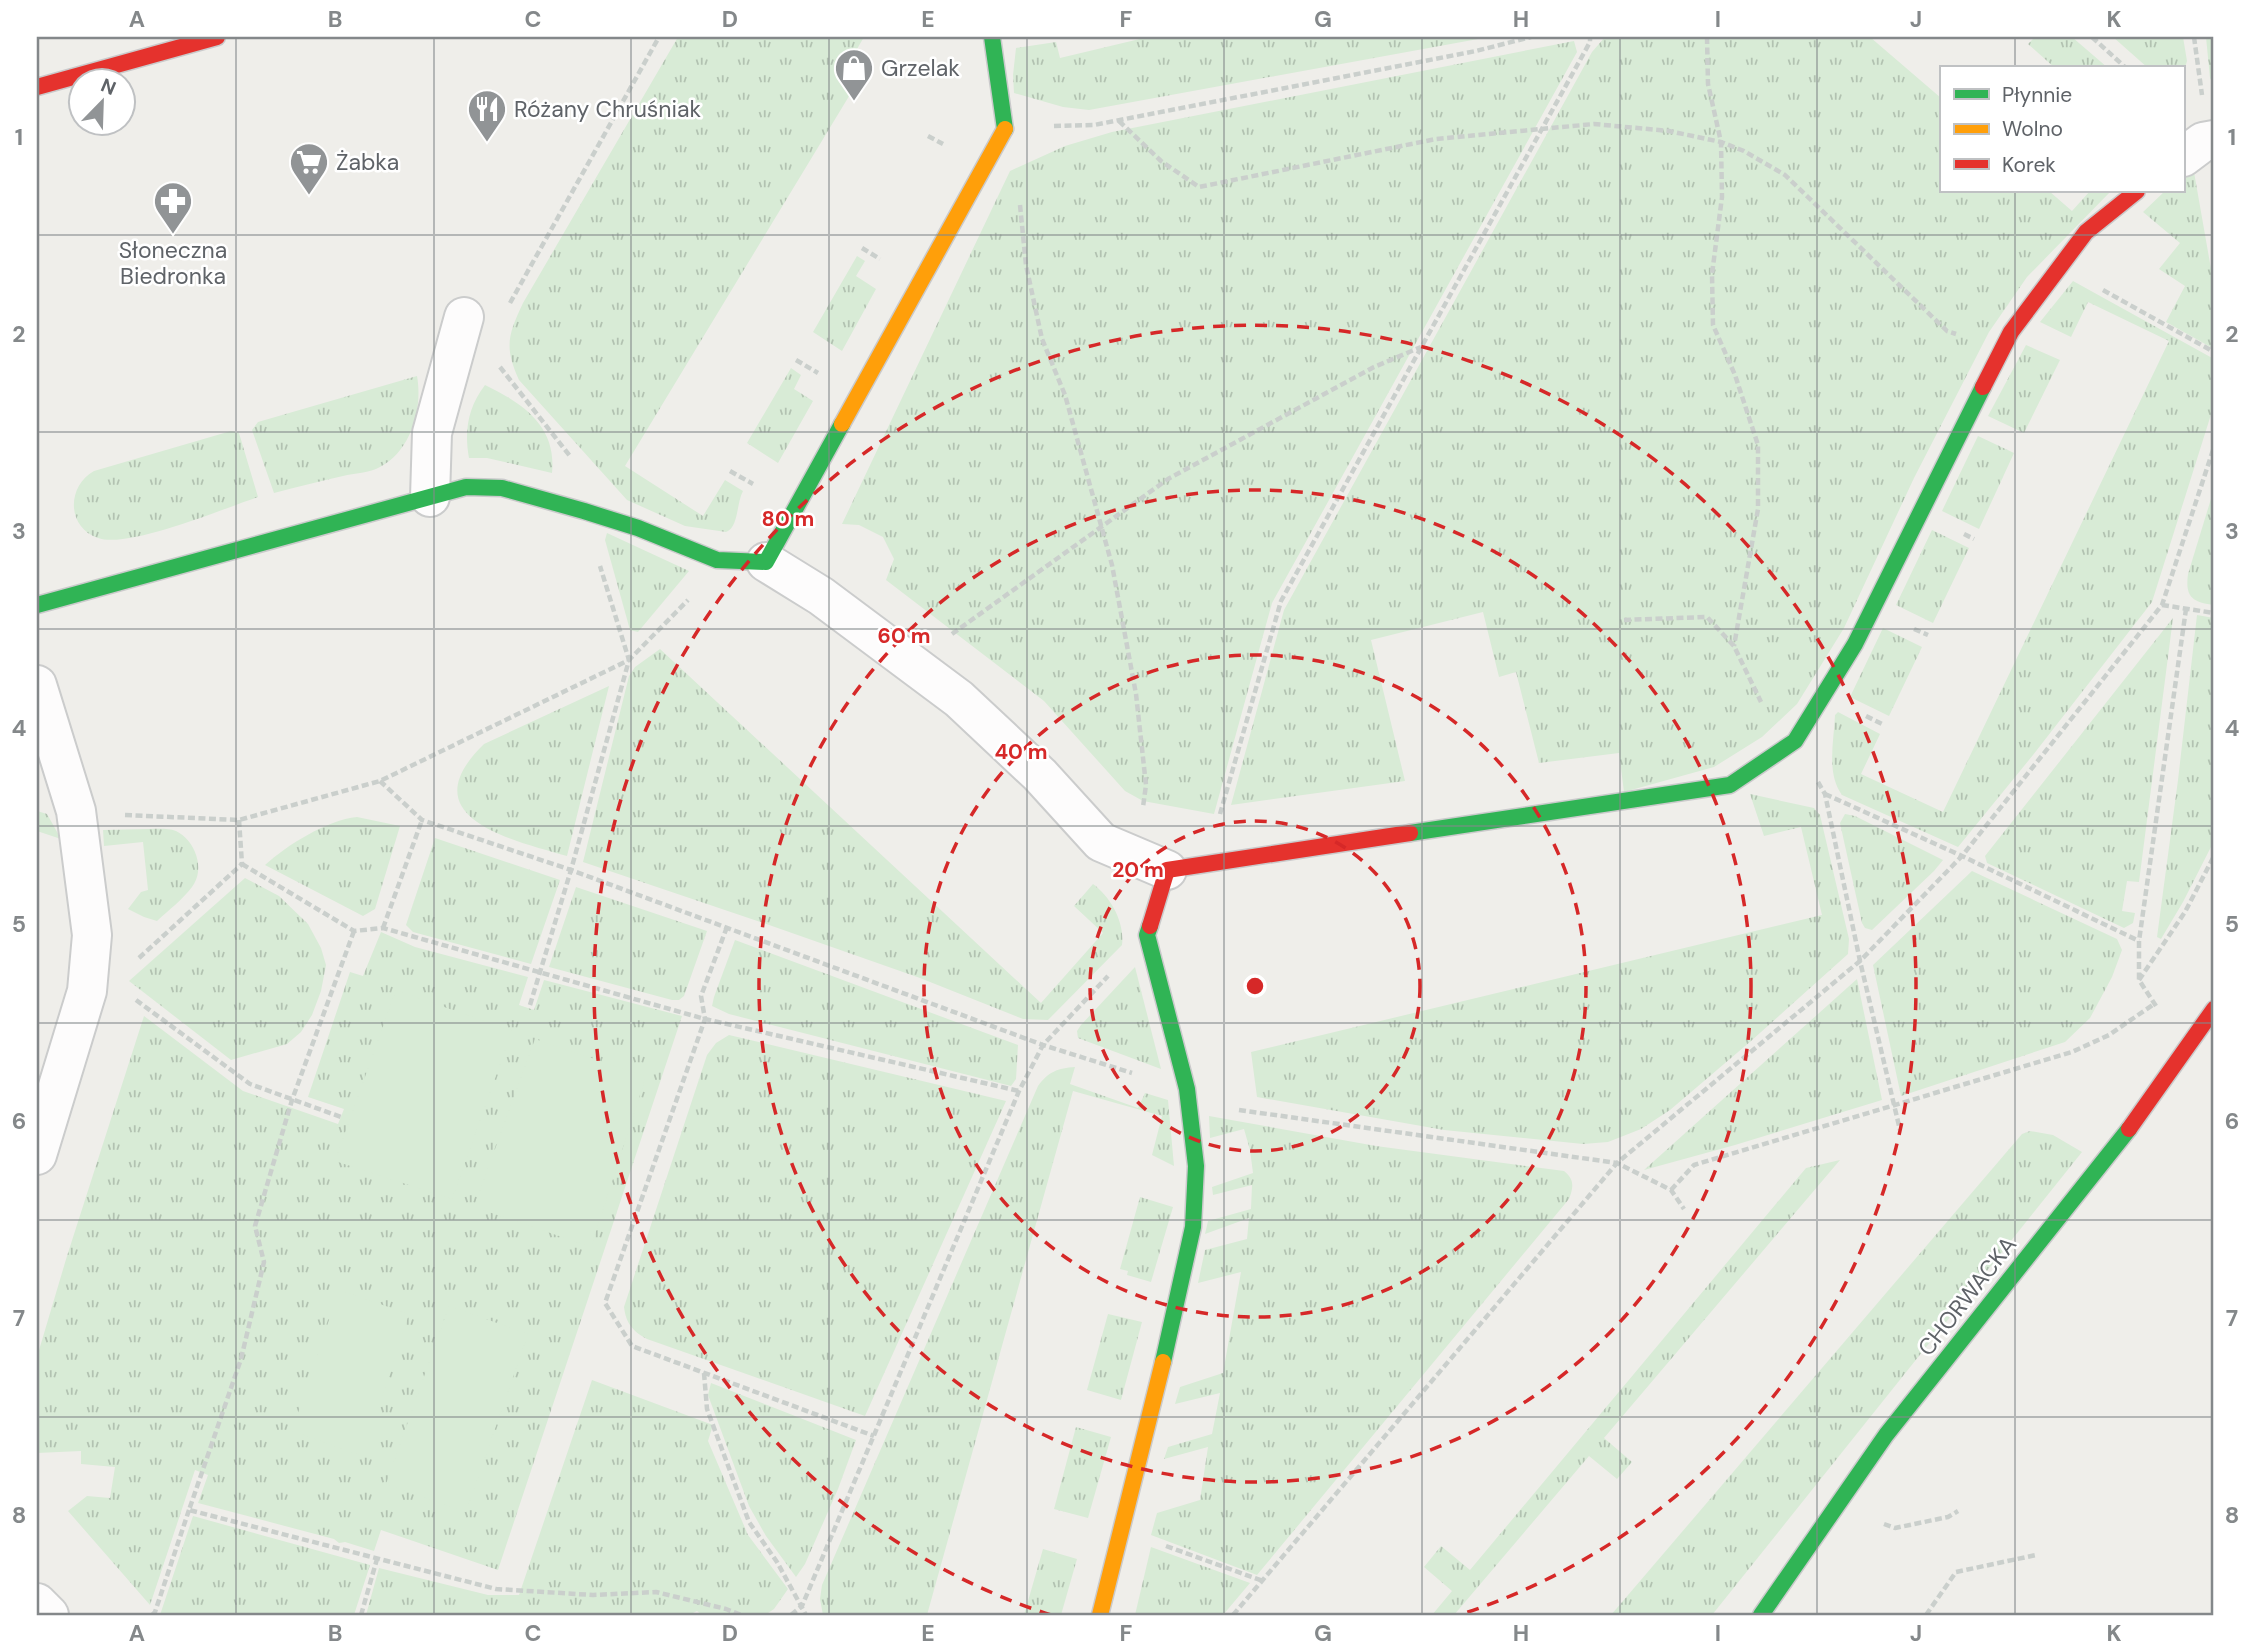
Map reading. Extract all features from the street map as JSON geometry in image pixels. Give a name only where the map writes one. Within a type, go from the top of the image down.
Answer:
[{"type":"street","points":[[37,87],[217,37]]},
{"type":"street","points":[[766,562],[1006,127],[992,37]]},
{"type":"street","points":[[37,605],[430,496],[466,487],[502,488],[638,528],[717,560],[766,562],[821,596],[960,699],[1040,775],[1101,842],[1152,864],[1206,862],[1730,785],[1795,740],[1820,704],[1856,644],[1943,464],[2011,332],[2086,232],[2136,192]]},
{"type":"street","points":[[430,496],[432,433],[464,317]]},
{"type":"street","points":[[37,685],[76,811],[101,985],[37,1155]]},
{"type":"street","points":[[1100,1615],[1123,1530],[1193,1227],[1196,1166],[1186,1089],[1147,935],[1152,864]]},
{"type":"street","name":"CHORWACKA","points":[[1761,1615],[1886,1435],[2143,1111],[2214,1009]]},
{"type":"street","points":[[37,1603],[48,1615]]},
{"type":"path","points":[[505,311],[659,37]]},
{"type":"path","points":[[1006,127],[1094,125],[1118,121],[1476,51],[1531,37]]},
{"type":"path","points":[[1206,862],[1281,601],[1590,42],[1590,37]]},
{"type":"path","points":[[1707,37],[1708,83],[1721,142],[1722,197],[1712,274],[1713,325],[1735,375],[1758,445],[1758,509],[1734,646]]},
{"type":"path","points":[[2092,37],[2124,66]]},
{"type":"path","points":[[2194,37],[2202,93],[2200,146]]},
{"type":"path","points":[[1118,121],[1161,160],[1199,187],[1436,139],[1594,124],[1669,131],[1721,142],[1744,150],[1785,175],[1947,331],[1972,341],[2003,348]]},
{"type":"path","points":[[1019,198],[1026,265],[1042,339],[1065,396],[1112,565],[1136,694],[1152,864]]},
{"type":"path","points":[[2059,266],[2214,352]]},
{"type":"path","points":[[914,665],[959,628],[1168,479],[1363,373],[1422,346]]},
{"type":"path","points":[[493,357],[573,459],[584,511],[629,660],[571,870],[530,1005]]},
{"type":"path","points":[[1233,1615],[1617,1163],[1860,961],[1962,856],[2162,606],[2214,447]]},
{"type":"path","points":[[76,811],[239,820],[380,781],[629,660],[700,587],[717,560]]},
{"type":"path","points":[[2162,606],[2214,613]]},
{"type":"path","points":[[2186,609],[2139,941],[2139,980],[2154,1004],[2190,1046]]},
{"type":"path","points":[[1624,620],[1707,617],[1734,646],[1767,716],[1795,740],[1825,794],[1860,961],[1900,1130]]},
{"type":"path","points":[[380,781],[422,820],[571,870],[1043,1045],[1186,1089],[1245,1112],[1617,1163],[1671,1190],[1684,1209]]},
{"type":"path","points":[[1825,794],[2139,941]]},
{"type":"path","points":[[239,820],[242,864]]},
{"type":"path","points":[[383,928],[422,820]]},
{"type":"path","points":[[2139,980],[2185,912],[2214,856]]},
{"type":"path","points":[[242,864],[101,985],[136,1000],[250,1084],[341,1117]]},
{"type":"path","points":[[242,864],[354,930],[383,928],[705,1019],[1019,1091]]},
{"type":"path","points":[[727,927],[701,996],[705,1019],[605,1303],[632,1346],[874,1436]]},
{"type":"path","points":[[152,1615],[242,1359],[264,1262],[255,1226],[292,1100],[354,930]]},
{"type":"path","points":[[791,1615],[803,1606],[1019,1091],[1043,1045],[1147,935]]},
{"type":"path","points":[[1671,1190],[1694,1165],[2072,1052],[2109,1035],[2154,1004]]},
{"type":"path","points":[[704,1373],[707,1409],[749,1522],[803,1606],[806,1615]]},
{"type":"path","points":[[1837,1505],[1895,1528],[1948,1517],[1958,1511]]},
{"type":"path","points":[[189,1510],[496,1589],[593,1594],[656,1592],[741,1615]]},
{"type":"path","points":[[1123,1530],[1263,1581]]},
{"type":"path","points":[[1926,1615],[1956,1572],[2036,1555]]},
{"type":"path","points":[[361,1615],[377,1559]]},
{"type":"green space","points":[[678,37],[864,37],[842,75],[857,83],[625,466],[703,516],[725,480],[743,491],[733,525],[726,532],[685,526],[627,500],[519,380],[510,350],[511,333],[523,303]]},
{"type":"green space","points":[[1148,37],[1489,37],[1089,110],[1063,107],[1014,93],[1016,48],[1056,42],[1060,58]]},
{"type":"green space","points":[[1605,37],[1870,37],[1940,97],[1940,192],[2050,192],[2072,211],[2089,192],[2110,192],[2027,277],[1989,332],[1914,478],[1844,628],[1797,704],[1762,737],[1714,767],[1624,792],[1619,753],[1539,763],[1516,672],[1499,677],[1483,612],[1371,640],[1405,781],[1231,805],[1284,610],[1592,52]]},
{"type":"green space","points":[[2035,37],[2072,37],[2106,66],[2053,66],[2028,44]]},
{"type":"green space","points":[[2113,37],[2183,37],[2187,61],[2184,71],[2184,66],[2146,66]]},
{"type":"green space","points":[[2206,37],[2214,37],[2214,85],[2210,78]]},
{"type":"green space","points":[[1574,41],[1577,52],[1272,603],[1214,814],[1143,801],[1125,791],[1044,701],[886,580],[894,559],[883,537],[859,525],[842,524],[1010,171],[1065,146],[1112,132]]},
{"type":"green space","points":[[2194,172],[2214,286],[2214,349],[2166,322],[2185,286],[2159,269],[2180,243],[2143,212],[2164,192],[2184,192],[2184,177]]},
{"type":"green space","points":[[857,256],[865,261],[856,276],[876,289],[842,351],[813,332]]},
{"type":"green space","points":[[2073,281],[2214,359],[2214,405],[2152,602],[1958,847],[1842,795],[1832,767],[1835,715],[1838,712],[1880,734],[1861,774],[1943,812],[2169,341],[2088,302],[2071,337],[2040,322]]},
{"type":"green space","points":[[2026,345],[2060,360],[2024,433],[1988,416]]},
{"type":"green space","points":[[791,368],[801,375],[794,389],[813,401],[778,463],[747,443]]},
{"type":"green space","points":[[417,376],[418,401],[412,428],[400,451],[391,460],[372,471],[274,493],[252,430],[258,422]]},
{"type":"green space","points":[[485,385],[524,408],[543,429],[552,456],[552,473],[487,458],[469,458],[469,420],[479,393]]},
{"type":"green space","points":[[231,431],[239,433],[258,497],[177,526],[131,538],[98,538],[80,525],[74,506],[75,496],[85,478],[94,471]]},
{"type":"green space","points":[[1978,436],[2014,453],[1979,529],[1942,511]]},
{"type":"green space","points":[[2214,489],[2214,605],[2195,600],[2189,593],[2187,582]]},
{"type":"green space","points":[[1932,530],[1969,548],[1933,623],[1896,605]]},
{"type":"green space","points":[[607,533],[689,571],[638,632],[630,630],[605,540]]},
{"type":"green space","points":[[2197,615],[2214,618],[2214,841],[2161,939],[2157,937]]},
{"type":"green space","points":[[2173,618],[2139,882],[2127,881],[2122,911],[2135,913],[2133,923],[2124,928],[1987,863],[1985,856]]},
{"type":"green space","points":[[1883,628],[1922,647],[1889,716],[1850,697]]},
{"type":"green space","points":[[660,649],[1041,1003],[1103,933],[1074,906],[1093,884],[1106,896],[1119,919],[1122,945],[1048,1020],[1023,1019],[920,978],[583,862],[629,676],[635,667]]},
{"type":"green space","points":[[609,686],[567,856],[497,833],[477,822],[463,808],[457,790],[464,769],[484,744]]},
{"type":"green space","points":[[1750,794],[1814,808],[1820,815],[1849,939],[1848,954],[1670,1110],[1641,1129],[1608,1142],[1583,1144],[1444,1130],[1257,1097],[1251,1052],[1822,915],[1801,827],[1764,836]]},
{"type":"green space","points":[[37,811],[47,814],[61,839],[37,831]]},
{"type":"green space","points":[[1845,814],[1855,816],[1943,860],[1872,930],[1865,928],[1862,923],[1840,823]]},
{"type":"green space","points":[[357,817],[400,826],[375,909],[363,916],[265,865],[284,849],[308,835],[333,823]]},
{"type":"green space","points":[[170,829],[183,835],[193,848],[198,864],[196,880],[192,887],[157,921],[128,909],[141,892],[148,890],[143,842],[104,846],[103,830]]},
{"type":"green space","points":[[435,838],[560,880],[531,964],[413,932],[406,925]]},
{"type":"green space","points":[[1972,871],[2117,939],[2122,950],[2112,977],[2090,1018],[2065,1042],[1901,1096],[1873,965]]},
{"type":"green space","points":[[245,878],[279,896],[308,924],[321,948],[326,965],[321,991],[312,1015],[301,1032],[287,1044],[231,1060],[129,981]]},
{"type":"green space","points":[[576,887],[707,931],[684,996],[679,1000],[672,1000],[549,967]]},
{"type":"green space","points":[[381,932],[415,947],[528,977],[519,1005],[534,1010],[544,980],[682,1016],[498,1570],[381,1530],[374,1551],[198,1503],[208,1475],[195,1470],[150,1605],[68,1511],[87,1496],[110,1498],[115,1467],[81,1464],[81,1451],[37,1453],[37,1357],[144,1016],[243,1091],[338,1124],[344,1109],[308,1097],[350,972],[363,976]]},
{"type":"green space","points":[[735,940],[1018,1045],[1016,1079],[1011,1086],[729,1014],[712,1006]]},
{"type":"green space","points":[[1135,967],[1161,1069],[1078,1038],[1077,1031],[1081,1025]]},
{"type":"green space","points":[[1857,979],[1882,1100],[1644,1170]]},
{"type":"green space","points":[[396,990],[512,1031],[452,1199],[335,1161]]},
{"type":"green space","points":[[729,1035],[1006,1101],[865,1416],[647,1339],[634,1330],[626,1318],[624,1307],[707,1055],[716,1043]]},
{"type":"green space","points":[[535,1039],[646,1076],[591,1247],[474,1207]]},
{"type":"green space","points":[[1075,1067],[1070,1084],[1138,1108],[1145,1093],[1168,1100],[1174,1166],[1152,1155],[1162,1116],[1073,1091],[927,1615],[823,1615],[820,1599],[822,1585],[1038,1086],[1054,1072]]},
{"type":"green space","points":[[1209,1116],[1376,1146],[1564,1171],[1572,1183],[1569,1199],[1257,1575],[1151,1535],[1157,1513],[1200,1500],[1208,1447],[1164,1459],[1168,1447],[1212,1434],[1220,1393],[1175,1404],[1180,1387],[1223,1373],[1241,1272],[1198,1283],[1205,1250],[1247,1239],[1249,1218],[1205,1234],[1208,1221],[1251,1209],[1252,1185],[1213,1195],[1212,1187],[1253,1173],[1244,1129],[1210,1138]]},
{"type":"green space","points":[[2030,1131],[2053,1135],[2082,1152],[1712,1615],[1611,1615],[2022,1134]]},
{"type":"green space","points":[[1840,1160],[1604,1438],[1632,1462],[1617,1479],[1589,1456],[1454,1615],[1432,1615],[1452,1591],[1424,1567],[1441,1546],[1470,1570],[1806,1168]]},
{"type":"green space","points":[[1140,1197],[1173,1207],[1151,1282],[1127,1275],[1128,1271],[1120,1269]]},
{"type":"green space","points":[[339,1290],[409,1314],[363,1456],[292,1431]]},
{"type":"green space","points":[[449,1306],[528,1334],[466,1512],[386,1484]]},
{"type":"green space","points":[[1108,1314],[1142,1322],[1121,1400],[1087,1390]]},
{"type":"green space","points":[[592,1380],[713,1425],[708,1441],[748,1535],[788,1589],[774,1609],[765,1615],[702,1615],[697,1611],[689,1615],[366,1615],[379,1568],[488,1595],[519,1595]]},
{"type":"green space","points":[[711,1383],[856,1440],[838,1489],[805,1564],[796,1577],[766,1536],[749,1506],[708,1395]]},
{"type":"green space","points":[[1076,1427],[1111,1437],[1088,1518],[1054,1509]]},
{"type":"green space","points":[[193,1516],[370,1565],[354,1615],[160,1615]]},
{"type":"green space","points":[[1151,1547],[1250,1583],[1223,1615],[1135,1615]]},
{"type":"green space","points":[[1043,1549],[1077,1559],[1061,1615],[1024,1615]]},
{"type":"traffic: fast","points":[[992,37],[1005,129]]},
{"type":"traffic: fast","points":[[1410,833],[1730,785],[1795,741],[1855,644],[1983,387]]},
{"type":"traffic: fast","points":[[37,605],[466,487],[502,488],[584,511],[638,528],[717,560],[766,562],[842,424]]},
{"type":"traffic: fast","points":[[1150,926],[1147,935],[1187,1089],[1196,1166],[1193,1227],[1163,1362]]},
{"type":"traffic: fast","points":[[1761,1615],[1886,1435],[2129,1129]]},
{"type":"traffic: slow","points":[[842,424],[1005,129]]},
{"type":"traffic: slow","points":[[1100,1615],[1163,1362]]},
{"type":"traffic: jam","points":[[37,87],[217,37]]},
{"type":"traffic: jam","points":[[1983,387],[2011,332],[2086,232],[2136,192]]},
{"type":"traffic: jam","points":[[1150,926],[1167,870],[1410,833]]},
{"type":"traffic: jam","points":[[2129,1129],[2214,1009]]},
{"type":"place","name":"Grzelak","points":[[854,102]]},
{"type":"place","name":"Różany Chruśniak","points":[[487,143]]},
{"type":"place","name":"Żabka","points":[[309,196]]},
{"type":"place","name":"Słoneczna Biedronka","points":[[173,235]]}]
